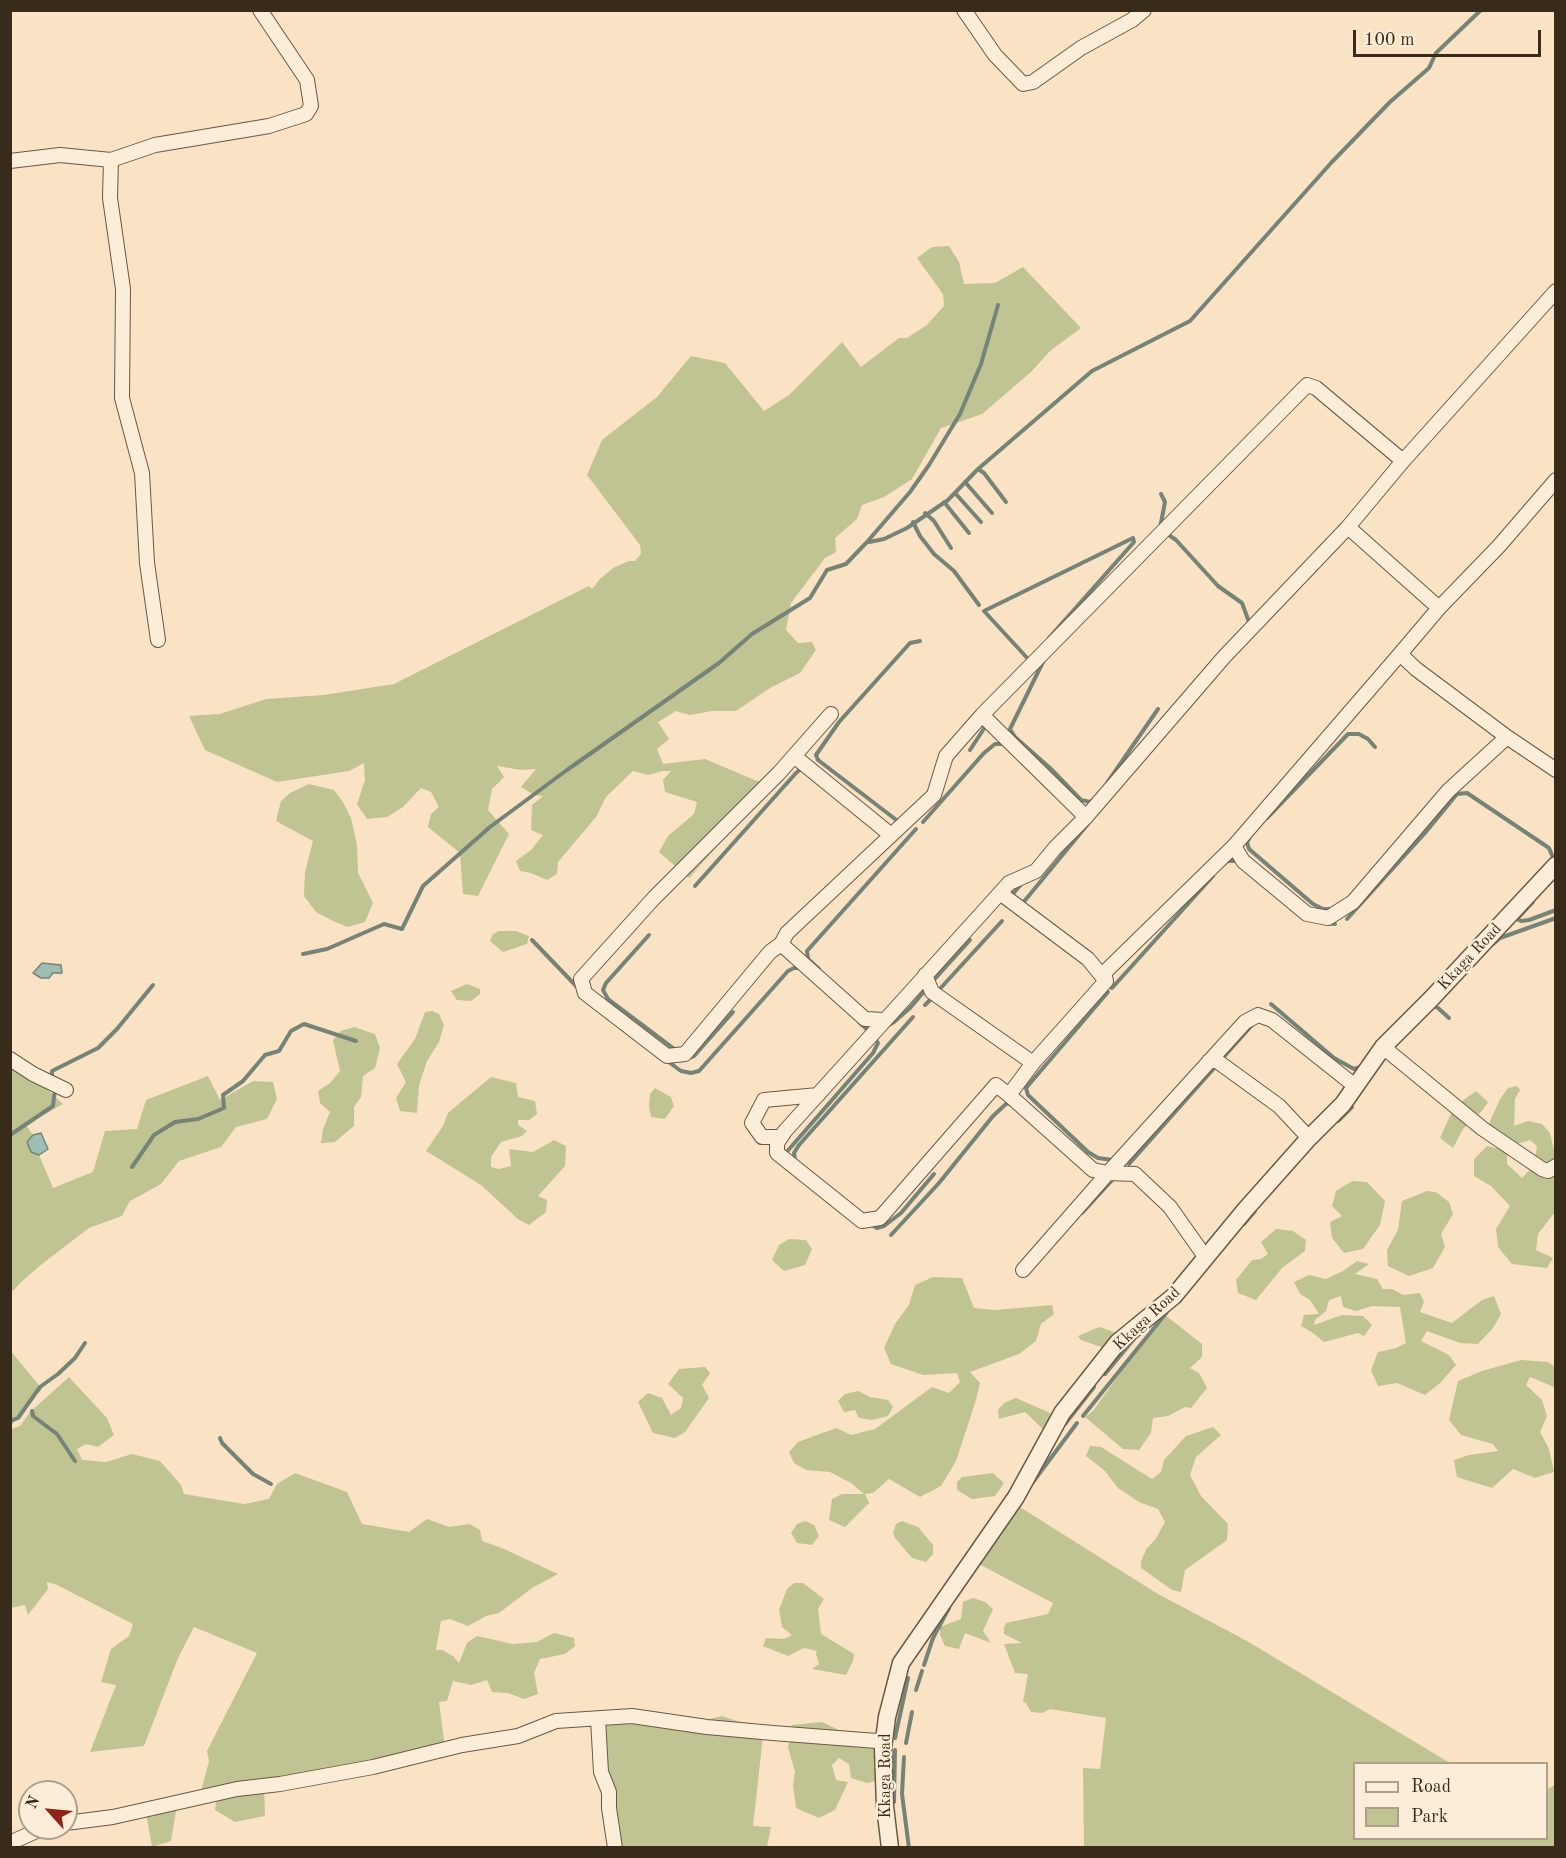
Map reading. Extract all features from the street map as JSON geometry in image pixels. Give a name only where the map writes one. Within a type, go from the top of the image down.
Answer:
[{"type":"street","points":[[10,161],[60,155],[111,160],[155,144],[269,126],[306,114],[311,106],[307,80],[260,10]]},
{"type":"street","points":[[964,10],[995,55],[1023,84],[1033,82],[1081,48],[1132,20],[1144,10]]},
{"type":"street","points":[[111,160],[109,190],[123,289],[122,398],[142,473],[147,563],[158,640]]},
{"type":"street","points":[[1206,1258],[1170,1207],[1135,1174],[1093,1170],[996,1085],[880,1218],[862,1221],[777,1153],[777,1143],[884,1020],[1009,883],[1036,871],[1086,817],[1224,657],[1348,527],[1403,461],[1556,291]]},
{"type":"street","points":[[831,714],[794,756],[654,898],[581,979],[585,993],[667,1056],[685,1054],[788,933],[934,795],[946,756],[982,716],[1307,385],[1316,388],[1403,461]]},
{"type":"street","points":[[1106,981],[1104,973],[1234,846],[1439,608],[1499,546],[1556,480]]},
{"type":"street","points":[[1348,527],[1439,608]]},
{"type":"street","points":[[1400,654],[1416,669],[1507,737],[1556,770]]},
{"type":"street","points":[[982,716],[1086,817]]},
{"type":"street","points":[[1234,846],[1243,861],[1307,914],[1328,918],[1353,902],[1448,791],[1507,737]]},
{"type":"street","points":[[794,756],[891,834]]},
{"type":"street","name":"Kkaga Road","points":[[890,1848],[885,1806],[884,1740],[889,1707],[902,1663],[1016,1497],[1062,1413],[1118,1342],[1174,1296],[1245,1210],[1309,1138],[1343,1104],[1383,1047],[1556,865]]},
{"type":"street","points":[[1000,893],[1088,959],[1106,981]]},
{"type":"street","points":[[781,944],[865,1019],[869,1038]]},
{"type":"street","points":[[925,975],[932,992],[1033,1063]]},
{"type":"street","points":[[1009,1095],[1033,1063],[1106,981]]},
{"type":"street","points":[[1023,1270],[1245,1022],[1258,1015],[1272,1020],[1355,1086]]},
{"type":"street","points":[[865,1019],[884,1020]]},
{"type":"street","points":[[1383,1047],[1492,1136],[1542,1169],[1548,1171],[1556,1166]]},
{"type":"street","points":[[10,1059],[33,1074],[66,1090]]},
{"type":"street","points":[[1209,1061],[1217,1061],[1279,1106],[1309,1138]]},
{"type":"street","points":[[781,1137],[762,1137],[752,1123],[764,1100],[818,1095]]},
{"type":"street","points":[[78,1821],[113,1817],[237,1789],[280,1784],[373,1767],[462,1745],[518,1736],[556,1721],[632,1716],[707,1727],[884,1740]]},
{"type":"street","points":[[598,1719],[602,1772],[609,1792],[609,1809],[615,1848]]},
{"type":"street","points":[[12,1842],[18,1839]]},
{"type":"green space","points":[[949,246],[959,262],[964,284],[995,283],[1023,267],[1081,328],[1050,351],[1031,372],[982,414],[941,428],[912,479],[884,497],[862,505],[857,519],[835,538],[836,552],[825,558],[791,603],[786,630],[798,643],[812,642],[816,650],[800,673],[770,688],[736,711],[712,711],[690,715],[676,711],[658,722],[669,739],[657,749],[663,764],[705,759],[757,781],[775,781],[689,878],[659,852],[668,836],[694,814],[697,802],[665,792],[663,780],[671,771],[649,775],[633,771],[606,797],[596,817],[558,862],[557,874],[547,880],[520,871],[516,861],[531,850],[543,835],[531,830],[532,805],[543,796],[534,795],[521,787],[536,769],[521,770],[497,766],[504,777],[492,789],[488,810],[509,834],[478,896],[463,894],[460,853],[428,827],[431,814],[439,807],[431,792],[421,788],[403,807],[387,817],[367,819],[357,804],[365,780],[364,763],[349,771],[277,782],[205,750],[189,716],[220,714],[266,699],[324,695],[394,684],[589,586],[592,589],[613,568],[629,561],[635,561],[641,554],[640,545],[587,475],[602,440],[657,397],[691,356],[725,363],[764,411],[789,395],[842,342],[861,367],[899,338],[907,338],[927,325],[944,306],[943,294],[917,258],[932,247]]},
{"type":"green space","points":[[309,784],[334,790],[351,818],[357,845],[358,873],[373,903],[365,922],[348,927],[333,921],[316,912],[304,896],[305,872],[313,841],[276,821],[281,801],[290,793]]},
{"type":"green space","points":[[499,931],[516,931],[529,936],[527,944],[503,952],[490,941],[493,934]]},
{"type":"green space","points":[[467,984],[480,989],[480,994],[471,1001],[457,1000],[451,991]]},
{"type":"green space","points":[[432,1011],[439,1014],[444,1025],[439,1042],[427,1061],[419,1085],[417,1113],[400,1111],[396,1098],[406,1082],[397,1064],[415,1039],[425,1012]]},
{"type":"green space","points":[[354,1027],[375,1034],[380,1048],[375,1068],[363,1076],[361,1097],[354,1107],[354,1126],[335,1142],[321,1143],[323,1129],[330,1112],[320,1103],[318,1091],[330,1083],[340,1071],[333,1040],[341,1031]]},
{"type":"green space","points":[[10,1068],[38,1081],[63,1104],[26,1125],[33,1135],[28,1142],[31,1152],[39,1155],[53,1188],[93,1172],[105,1131],[137,1129],[146,1100],[208,1076],[220,1100],[253,1081],[273,1082],[277,1099],[267,1119],[236,1127],[221,1147],[179,1161],[161,1184],[130,1201],[122,1216],[89,1228],[11,1291]]},
{"type":"green space","points":[[491,1077],[516,1083],[518,1097],[535,1101],[537,1114],[529,1120],[518,1120],[518,1125],[527,1131],[522,1136],[501,1142],[491,1157],[491,1167],[499,1169],[511,1166],[509,1149],[533,1152],[554,1140],[566,1146],[565,1166],[538,1196],[547,1200],[546,1212],[529,1225],[518,1219],[481,1185],[426,1151],[443,1126],[448,1113]]},
{"type":"green space","points":[[1517,1086],[1520,1090],[1515,1099],[1514,1126],[1528,1121],[1542,1124],[1550,1133],[1555,1151],[1555,1212],[1538,1234],[1536,1250],[1553,1258],[1547,1268],[1512,1264],[1498,1247],[1496,1229],[1510,1206],[1491,1186],[1474,1176],[1474,1159],[1487,1146],[1507,1151],[1507,1164],[1522,1178],[1534,1165],[1537,1146],[1530,1140],[1513,1145],[1488,1126],[1500,1099],[1508,1088]]},
{"type":"green space","points":[[655,1088],[671,1097],[674,1106],[665,1119],[651,1117],[650,1094]]},
{"type":"green space","points":[[1476,1091],[1488,1102],[1463,1129],[1453,1148],[1440,1138],[1454,1107]]},
{"type":"green space","points":[[1352,1181],[1367,1182],[1385,1201],[1380,1225],[1363,1249],[1344,1253],[1332,1238],[1330,1222],[1342,1216],[1332,1206],[1336,1191]]},
{"type":"green space","points":[[1427,1191],[1436,1192],[1449,1202],[1453,1214],[1441,1234],[1445,1247],[1433,1268],[1409,1276],[1388,1266],[1387,1250],[1398,1230],[1402,1201]]},
{"type":"green space","points":[[1276,1229],[1293,1231],[1306,1240],[1305,1251],[1282,1268],[1256,1300],[1238,1293],[1236,1280],[1252,1260],[1261,1259],[1268,1254],[1261,1242]]},
{"type":"green space","points":[[789,1239],[806,1240],[812,1249],[805,1265],[784,1271],[772,1260],[779,1245]]},
{"type":"green space","points":[[1357,1261],[1369,1264],[1355,1274],[1377,1279],[1383,1289],[1392,1289],[1403,1295],[1420,1293],[1424,1302],[1420,1312],[1452,1323],[1482,1300],[1494,1296],[1501,1314],[1493,1328],[1478,1344],[1460,1343],[1427,1331],[1421,1341],[1449,1355],[1456,1365],[1440,1383],[1425,1395],[1397,1383],[1378,1386],[1371,1370],[1378,1352],[1406,1343],[1400,1307],[1372,1306],[1356,1311],[1343,1307],[1341,1296],[1329,1300],[1326,1311],[1315,1320],[1314,1325],[1342,1315],[1363,1316],[1372,1325],[1364,1336],[1358,1333],[1324,1342],[1301,1326],[1304,1315],[1319,1314],[1310,1300],[1300,1294],[1294,1282],[1309,1275],[1326,1279]]},
{"type":"green space","points":[[933,1277],[962,1278],[974,1308],[995,1310],[1052,1305],[1054,1314],[1041,1324],[1036,1341],[1019,1354],[970,1372],[980,1383],[976,1400],[956,1461],[941,1486],[920,1497],[889,1479],[873,1493],[865,1494],[869,1503],[845,1527],[829,1520],[832,1499],[842,1494],[864,1494],[851,1483],[830,1472],[806,1470],[794,1463],[789,1452],[798,1442],[836,1428],[851,1435],[875,1429],[932,1387],[949,1393],[960,1382],[957,1373],[923,1375],[891,1364],[884,1348],[895,1324],[909,1305],[915,1285]]},
{"type":"green space","points":[[1165,1315],[1202,1344],[1202,1357],[1190,1368],[1199,1373],[1207,1388],[1191,1408],[1185,1407],[1168,1416],[1153,1418],[1151,1433],[1139,1450],[1123,1449],[1085,1417],[1093,1411],[1143,1341]]},
{"type":"green space","points":[[1099,1327],[1114,1332],[1121,1346],[1104,1348],[1081,1340],[1078,1336]]},
{"type":"green space","points":[[10,1350],[42,1389],[11,1425]]},
{"type":"green space","points":[[1521,1360],[1548,1362],[1555,1367],[1554,1387],[1530,1377],[1526,1385],[1542,1400],[1547,1416],[1540,1432],[1549,1449],[1554,1472],[1535,1478],[1513,1469],[1492,1488],[1457,1477],[1454,1460],[1469,1455],[1498,1451],[1493,1444],[1461,1435],[1449,1420],[1458,1381],[1482,1371]]},
{"type":"green space","points":[[705,1367],[710,1373],[702,1385],[709,1398],[685,1432],[675,1438],[653,1433],[638,1402],[648,1393],[662,1398],[671,1415],[681,1408],[683,1398],[668,1384],[679,1369]]},
{"type":"green space","points":[[69,1377],[107,1418],[114,1435],[98,1447],[86,1444],[77,1449],[82,1460],[106,1462],[132,1454],[160,1461],[181,1485],[184,1494],[244,1504],[269,1499],[277,1484],[295,1473],[347,1492],[362,1524],[409,1532],[427,1519],[449,1527],[470,1524],[480,1530],[482,1541],[558,1574],[532,1588],[499,1613],[486,1616],[468,1626],[450,1619],[441,1621],[436,1650],[442,1650],[453,1656],[459,1663],[467,1643],[477,1636],[513,1644],[537,1642],[554,1633],[574,1638],[575,1646],[565,1654],[540,1659],[534,1673],[538,1694],[524,1699],[508,1693],[492,1692],[487,1680],[471,1685],[453,1681],[447,1701],[439,1702],[445,1748],[200,1795],[209,1761],[207,1751],[257,1653],[194,1627],[178,1658],[144,1746],[90,1752],[116,1685],[101,1682],[111,1649],[129,1636],[133,1624],[47,1582],[48,1589],[28,1615],[25,1605],[11,1608],[11,1429],[20,1426],[30,1412]]},
{"type":"green space","points":[[858,1391],[870,1397],[888,1400],[893,1407],[888,1416],[872,1420],[859,1418],[855,1410],[844,1412],[838,1401],[845,1394]]},
{"type":"green space","points":[[1016,1398],[1064,1421],[1045,1431],[1025,1412],[999,1419],[998,1410],[1004,1403]]},
{"type":"green space","points":[[1213,1427],[1221,1435],[1196,1457],[1190,1475],[1201,1496],[1228,1524],[1227,1540],[1185,1570],[1181,1592],[1172,1590],[1141,1568],[1141,1561],[1147,1548],[1155,1540],[1165,1522],[1158,1509],[1139,1502],[1118,1488],[1105,1471],[1086,1456],[1090,1446],[1101,1447],[1152,1479],[1161,1472],[1164,1460],[1186,1436]]},
{"type":"green space","points":[[993,1473],[1004,1483],[995,1496],[972,1499],[957,1490],[957,1482],[962,1477]]},
{"type":"green space","points":[[1015,1504],[1158,1594],[1247,1641],[1448,1762],[1353,1762],[1353,1840],[1548,1840],[1548,1788],[1555,1785],[1555,1847],[1084,1847],[1083,1768],[1100,1769],[1106,1718],[1050,1709],[1042,1713],[1031,1712],[1023,1702],[1028,1674],[1015,1673],[1004,1644],[1022,1643],[1004,1634],[1004,1628],[1006,1623],[1048,1614],[1053,1603],[975,1562]]},
{"type":"green space","points":[[805,1521],[814,1525],[819,1536],[812,1545],[797,1543],[791,1533],[797,1524]]},
{"type":"green space","points":[[902,1521],[918,1527],[933,1545],[933,1554],[926,1562],[912,1558],[895,1538],[893,1533],[896,1524]]},
{"type":"green space","points":[[794,1583],[803,1583],[824,1599],[818,1609],[821,1634],[854,1654],[846,1675],[812,1669],[819,1664],[817,1651],[804,1648],[788,1656],[763,1646],[766,1638],[784,1639],[792,1635],[782,1627],[779,1610],[787,1589]]},
{"type":"green space","points":[[973,1598],[985,1602],[993,1609],[983,1631],[991,1643],[965,1633],[959,1649],[945,1646],[940,1635],[940,1627],[961,1619],[963,1602]]},
{"type":"green space","points":[[722,1716],[743,1723],[751,1735],[763,1736],[753,1826],[771,1827],[767,1847],[611,1847],[603,1730],[605,1724],[611,1721],[697,1728],[706,1720]]},
{"type":"green space","points":[[822,1722],[837,1729],[845,1743],[870,1746],[881,1752],[880,1780],[867,1783],[851,1778],[849,1764],[839,1758],[832,1765],[836,1780],[848,1782],[835,1810],[819,1818],[796,1808],[793,1785],[795,1772],[788,1747],[789,1741],[799,1732],[791,1725]]},
{"type":"green space","points":[[264,1788],[265,1816],[235,1822],[215,1810],[217,1795]]},
{"type":"green space","points":[[177,1805],[171,1841],[152,1847],[146,1813]]},
{"type":"water","points":[[42,963],[61,965],[62,973],[53,973],[49,978],[41,978],[33,973]]},
{"type":"water","points":[[41,1133],[48,1149],[39,1155],[31,1152],[27,1142],[33,1135]]},
{"type":"waterway","points":[[869,542],[884,539],[907,528],[948,500],[978,469],[1092,371],[1190,321],[1331,163],[1390,102],[1429,68],[1436,53],[1481,10]]},
{"type":"waterway","points":[[303,954],[327,949],[384,924],[402,929],[423,886],[490,827],[719,663],[752,634],[810,598],[827,570],[846,564],[910,492],[929,465],[960,414],[981,364],[998,305]]},
{"type":"waterway","points":[[978,469],[984,473],[1006,502]]},
{"type":"waterway","points":[[965,482],[992,513]]},
{"type":"waterway","points":[[955,493],[981,522]]},
{"type":"waterway","points":[[1160,528],[1165,502],[1161,494]]},
{"type":"waterway","points":[[944,502],[969,533]]},
{"type":"waterway","points":[[925,513],[934,521],[951,548]]},
{"type":"waterway","points":[[913,522],[920,536],[934,554],[954,571],[979,605]]},
{"type":"waterway","points":[[1166,533],[1176,540],[1218,586],[1242,603],[1248,625]]},
{"type":"waterway","points":[[1029,660],[984,611],[1133,538],[1134,542],[1049,638]]},
{"type":"waterway","points":[[899,822],[818,760],[816,755],[839,722],[910,643],[920,641]]},
{"type":"waterway","points":[[1044,660],[1010,729],[1015,737],[1081,800],[1090,802],[1093,800]]},
{"type":"waterway","points":[[1107,783],[1158,709]]},
{"type":"waterway","points":[[970,750],[987,724]]},
{"type":"waterway","points":[[1267,818],[1348,734],[1359,734],[1375,747]]},
{"type":"waterway","points":[[923,822],[984,753],[995,744],[1006,744]]},
{"type":"waterway","points":[[695,886],[802,768]]},
{"type":"waterway","points":[[1347,919],[1457,794],[1467,793],[1549,848],[1554,860]]},
{"type":"waterway","points":[[1022,904],[1088,824]]},
{"type":"waterway","points":[[819,969],[808,959],[807,951],[916,829]]},
{"type":"waterway","points":[[1250,837],[1247,842],[1249,849],[1313,904],[1323,909],[1332,909]]},
{"type":"waterway","points":[[1224,864],[1228,861],[1239,861]]},
{"type":"waterway","points":[[1112,988],[1213,876]]},
{"type":"waterway","points":[[1011,896],[1024,881]]},
{"type":"waterway","points":[[1517,919],[1533,902]]},
{"type":"waterway","points":[[1517,919],[1529,920],[1556,910]]},
{"type":"waterway","points":[[1493,944],[1500,938],[1556,918]]},
{"type":"waterway","points":[[938,991],[1002,921]]},
{"type":"waterway","points":[[1325,923],[1335,924]]},
{"type":"waterway","points":[[649,935],[606,983],[603,990],[608,999],[677,1051]]},
{"type":"waterway","points":[[532,940],[579,989]]},
{"type":"waterway","points":[[932,982],[970,940]]},
{"type":"waterway","points":[[666,1060],[681,1071],[691,1073],[699,1071],[788,971],[801,968]]},
{"type":"waterway","points":[[52,1079],[52,1071],[98,1048],[117,1029],[153,985]]},
{"type":"waterway","points":[[887,1026],[910,1008],[927,988]]},
{"type":"waterway","points":[[1108,992],[1026,1088],[1028,1095],[1088,1152],[1098,1158],[1113,1160]]},
{"type":"waterway","points":[[925,1005],[933,997]]},
{"type":"waterway","points":[[1271,1004],[1334,1058],[1354,1069],[1363,1066]]},
{"type":"waterway","points":[[1431,1008],[1433,1006],[1438,1008],[1449,1018]]},
{"type":"waterway","points":[[688,1058],[694,1056],[733,1012]]},
{"type":"waterway","points":[[795,1160],[794,1153],[799,1145],[913,1017]]},
{"type":"waterway","points":[[784,1155],[873,1053],[878,1043],[859,1022]]},
{"type":"waterway","points":[[1221,1060],[1254,1023]]},
{"type":"waterway","points":[[132,1167],[154,1135],[175,1122],[198,1119],[224,1108],[223,1095],[243,1081],[265,1055],[279,1051],[291,1031],[304,1024],[356,1041]]},
{"type":"waterway","points":[[1129,1164],[1216,1066]]},
{"type":"waterway","points":[[10,1135],[53,1106],[55,1089]]},
{"type":"waterway","points":[[891,1235],[939,1183],[993,1116],[1006,1104],[1011,1103]]},
{"type":"waterway","points":[[1338,1121],[1352,1107]]},
{"type":"waterway","points":[[869,1223],[877,1228],[884,1226],[901,1213],[934,1174]]},
{"type":"waterway","points":[[1082,1213],[1115,1177]]},
{"type":"waterway","points":[[1244,1224],[1255,1211]]},
{"type":"waterway","points":[[1083,1416],[1167,1312]]},
{"type":"waterway","points":[[1105,1374],[1134,1339]]},
{"type":"waterway","points":[[10,1421],[18,1418],[40,1387],[75,1358],[85,1343]]},
{"type":"waterway","points":[[1065,1424],[1094,1387]]},
{"type":"waterway","points":[[32,1411],[33,1416],[57,1434],[75,1461]]},
{"type":"waterway","points":[[1033,1482],[1077,1423]]},
{"type":"waterway","points":[[220,1438],[222,1443],[253,1474],[271,1484]]},
{"type":"waterway","points":[[924,1665],[933,1638],[949,1608]]},
{"type":"waterway","points":[[916,1690],[922,1671]]},
{"type":"waterway","points":[[895,1738],[908,1678]]},
{"type":"waterway","points":[[906,1743],[912,1712]]},
{"type":"waterway","points":[[894,1802],[895,1750]]},
{"type":"waterway","points":[[904,1757],[902,1794],[909,1848]]}]
